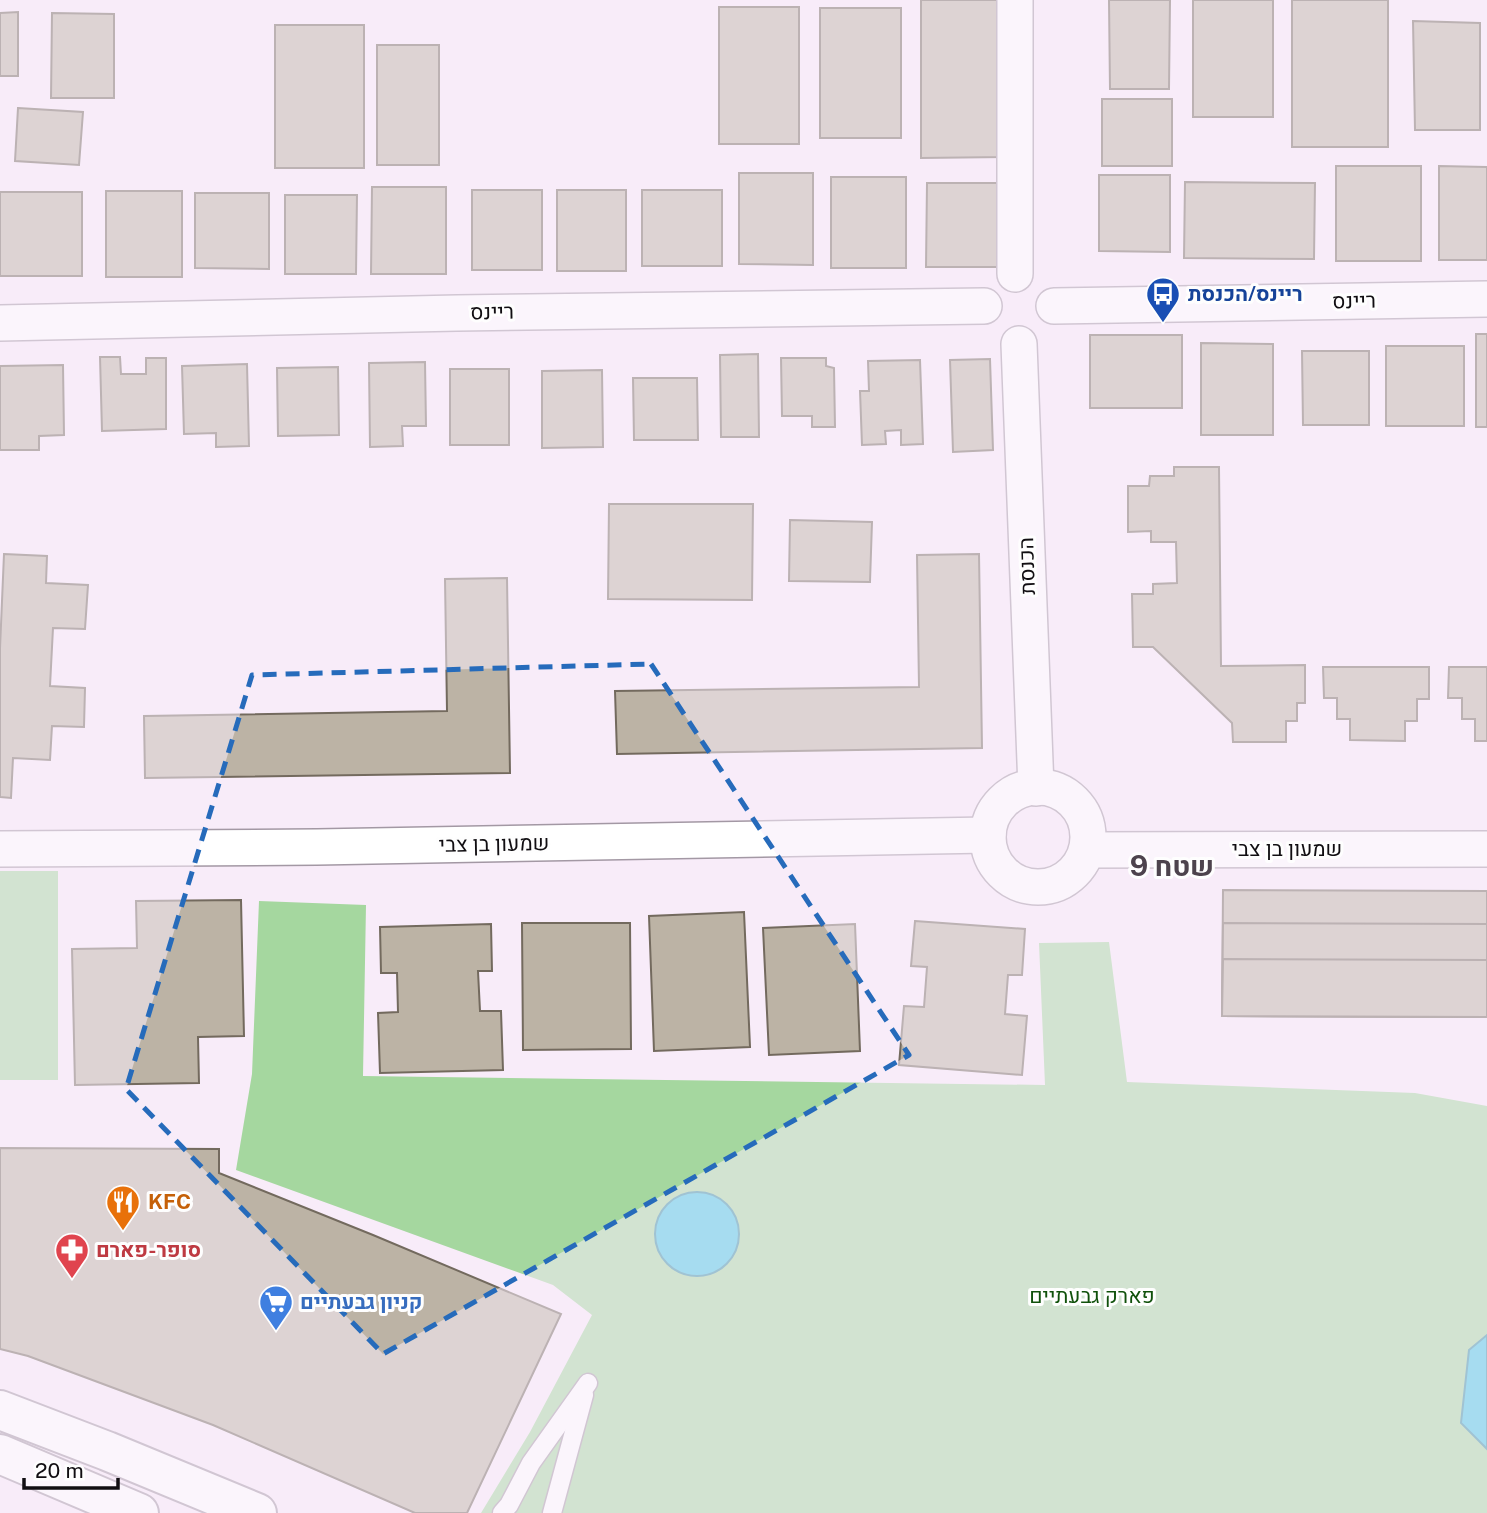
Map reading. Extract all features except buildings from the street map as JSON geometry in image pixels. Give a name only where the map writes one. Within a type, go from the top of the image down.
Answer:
[{"type":"main road","points":[[0,1410],[257,1513]]},
{"type":"main road","points":[[7,1457],[139,1513]]},
{"type":"street","points":[[1015,0],[1015,274]]},
{"type":"street","points":[[1015,274],[1029,275],[1041,282],[1050,292],[1054,306],[1052,320],[1045,332],[1033,341],[1019,344],[1005,341],[993,333],[986,320],[984,306],[993,284],[1015,274]]},
{"type":"street","name":"ריינס","points":[[1054,306],[1487,299]]},
{"type":"street","name":"ריינס","points":[[0,323],[457,313],[984,306]]},
{"type":"street","name":"הכנסת","points":[[1019,344],[1035,788]]},
{"type":"street","points":[[1046,787],[1062,793],[1075,803],[1084,817],[1088,833],[1087,850],[1080,865],[1069,877],[1055,884],[1039,887],[1023,885],[1008,877],[997,866],[990,851],[988,835],[991,819],[1000,804],[1013,794],[1035,788],[1046,787]]},
{"type":"street","name":"שמעון בן צבי","points":[[0,849],[331,847],[988,835]]},
{"type":"street","name":"שמעון בן צבי","points":[[1087,850],[1487,849]]},
{"type":"lane","points":[[502,1513],[531,1463],[588,1383],[552,1513]]},
{"type":"lane","points":[[7,1457],[98,1513]]},
{"type":"highlighted area","points":[[651,664],[909,1055],[383,1354],[126,1089],[252,675]]},
{"type":"green space","points":[[0,871],[58,871],[58,1080],[0,1080]]},
{"type":"green space","name":"פארק גבעתיים","points":[[259,901],[366,905],[363,1076],[1045,1085],[1039,943],[1109,942],[1127,1082],[1415,1093],[1487,1106],[1487,1513],[481,1513],[530,1432],[592,1315],[553,1285],[236,1170],[252,1074]]},
{"type":"water","points":[[697,1192],[713,1195],[727,1204],[736,1218],[739,1234],[736,1250],[727,1264],[713,1273],[697,1276],[681,1273],[667,1264],[658,1250],[655,1234],[658,1218],[667,1204],[681,1195]]},
{"type":"water","points":[[1487,1335],[1487,1449],[1461,1423],[1469,1350]]},
{"type":"place","name":"ריינס/הכנסת","points":[[1163,324]]},
{"type":"place","name":"KFC","points":[[123,1232]]},
{"type":"place","name":"סופר-פארם","points":[[72,1280]]},
{"type":"place","name":"קניון גבעתיים","points":[[276,1332]]},
{"type":"district","name":"שטח 9","points":[[1172,866]]}]
